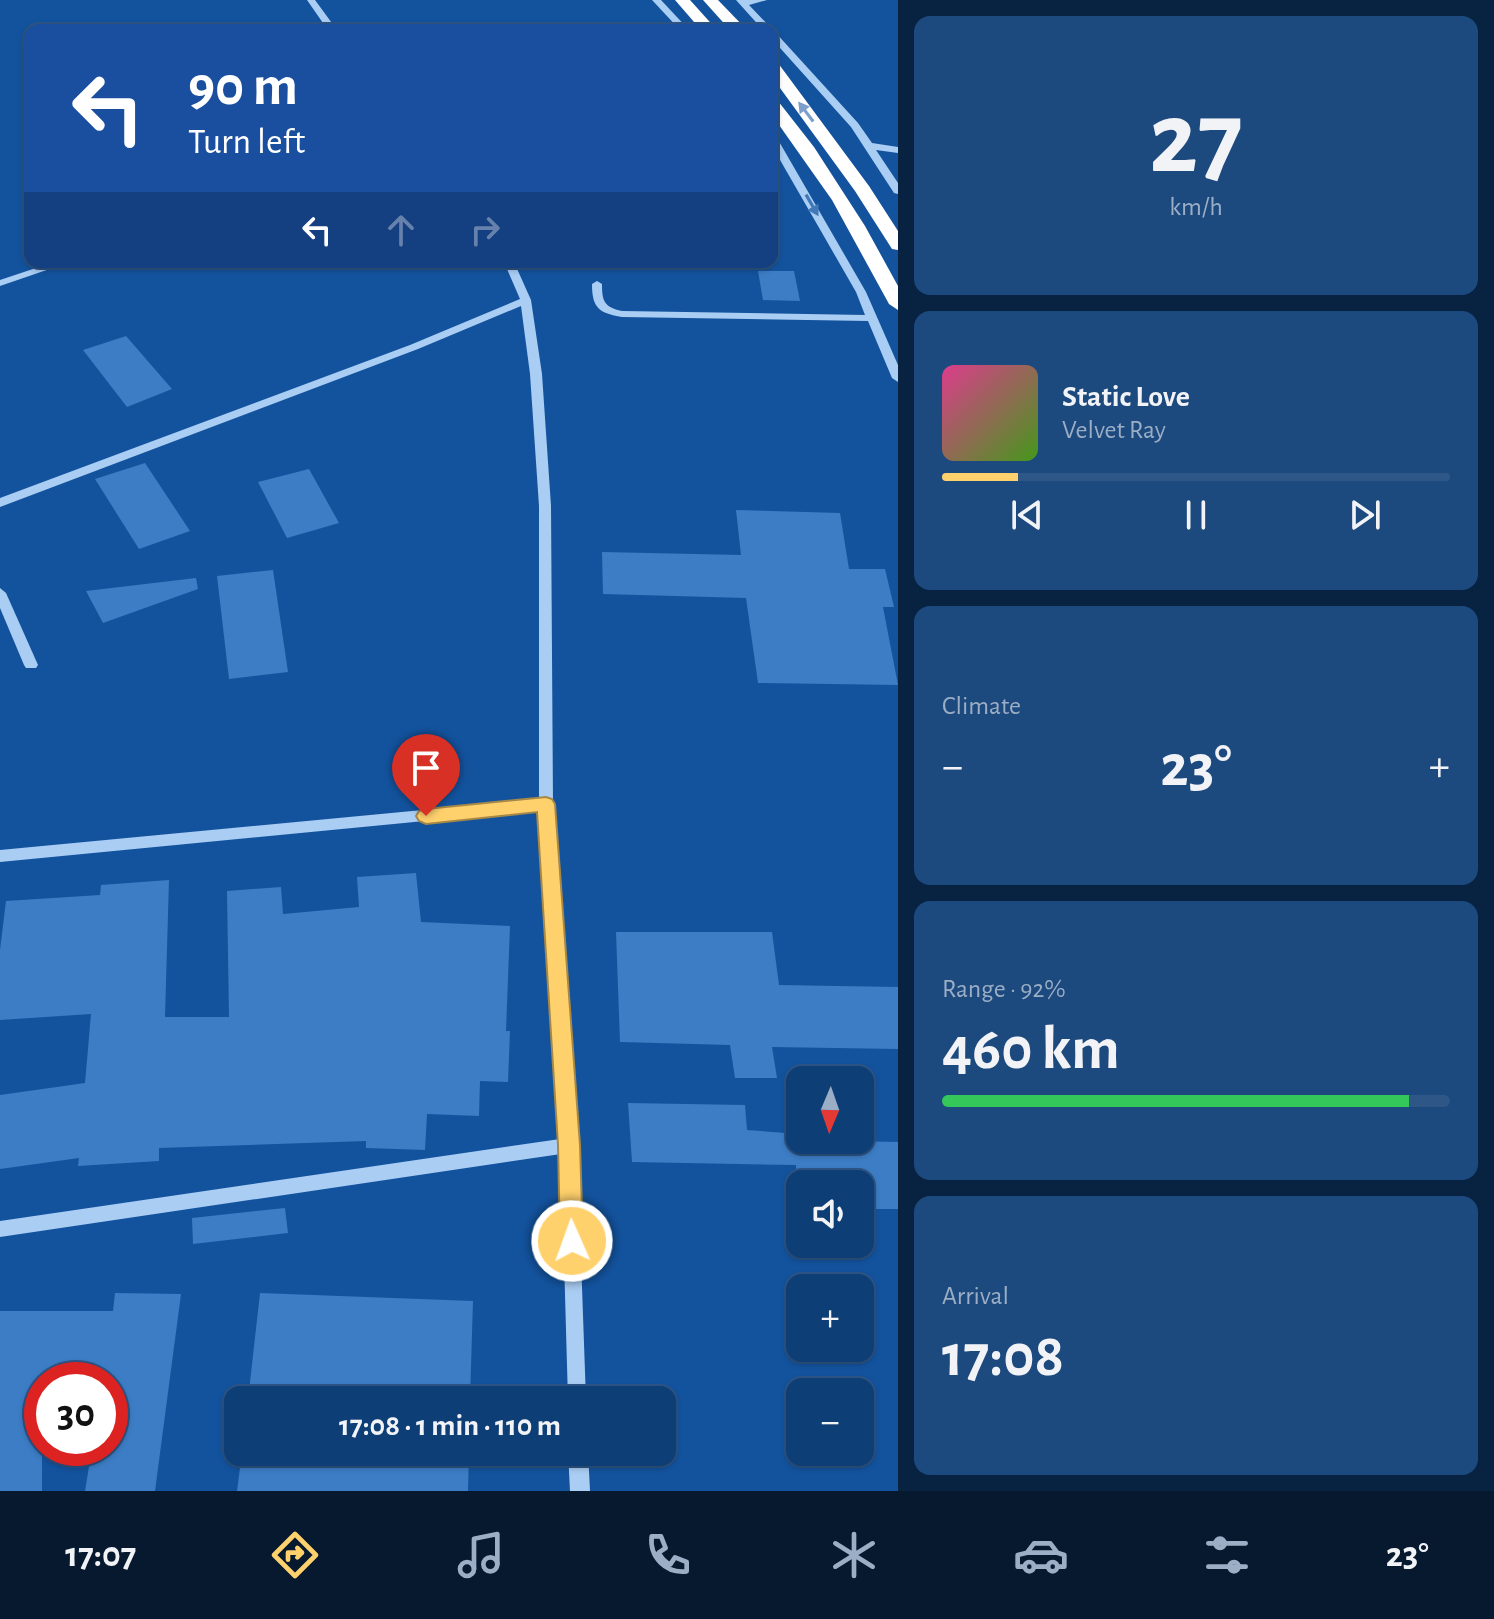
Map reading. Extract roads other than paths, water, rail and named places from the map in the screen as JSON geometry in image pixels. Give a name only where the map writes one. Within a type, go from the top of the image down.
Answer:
[{"type":"highway","points":[[682,0],[704,24]]},
{"type":"highway","points":[[710,0],[733,24]]},
{"type":"highway","points":[[778,74],[863,190],[898,245]]},
{"type":"highway","points":[[778,112],[826,175],[866,241],[898,304]]},
{"type":"street","points":[[311,0],[328,24]]},
{"type":"street","points":[[656,0],[679,24]]},
{"type":"street","points":[[741,2],[763,0]]},
{"type":"street","points":[[741,2],[762,24]]},
{"type":"street","points":[[778,41],[855,125],[898,191]]},
{"type":"street","points":[[869,146],[898,150]]},
{"type":"street","points":[[778,148],[854,279],[898,378]]},
{"type":"street","points":[[0,283],[46,268]]},
{"type":"street","points":[[512,268],[526,300],[536,374],[545,506],[546,804],[569,1145],[577,1386]]},
{"type":"street","points":[[597,284],[597,299],[607,311],[622,314],[872,318]]},
{"type":"street","points":[[0,503],[414,347],[526,300]]},
{"type":"street","points":[[0,593],[31,665]]},
{"type":"street","points":[[0,856],[546,804]]},
{"type":"street","points":[[0,1229],[569,1145]]},
{"type":"street","points":[[579,1466],[580,1491]]}]
